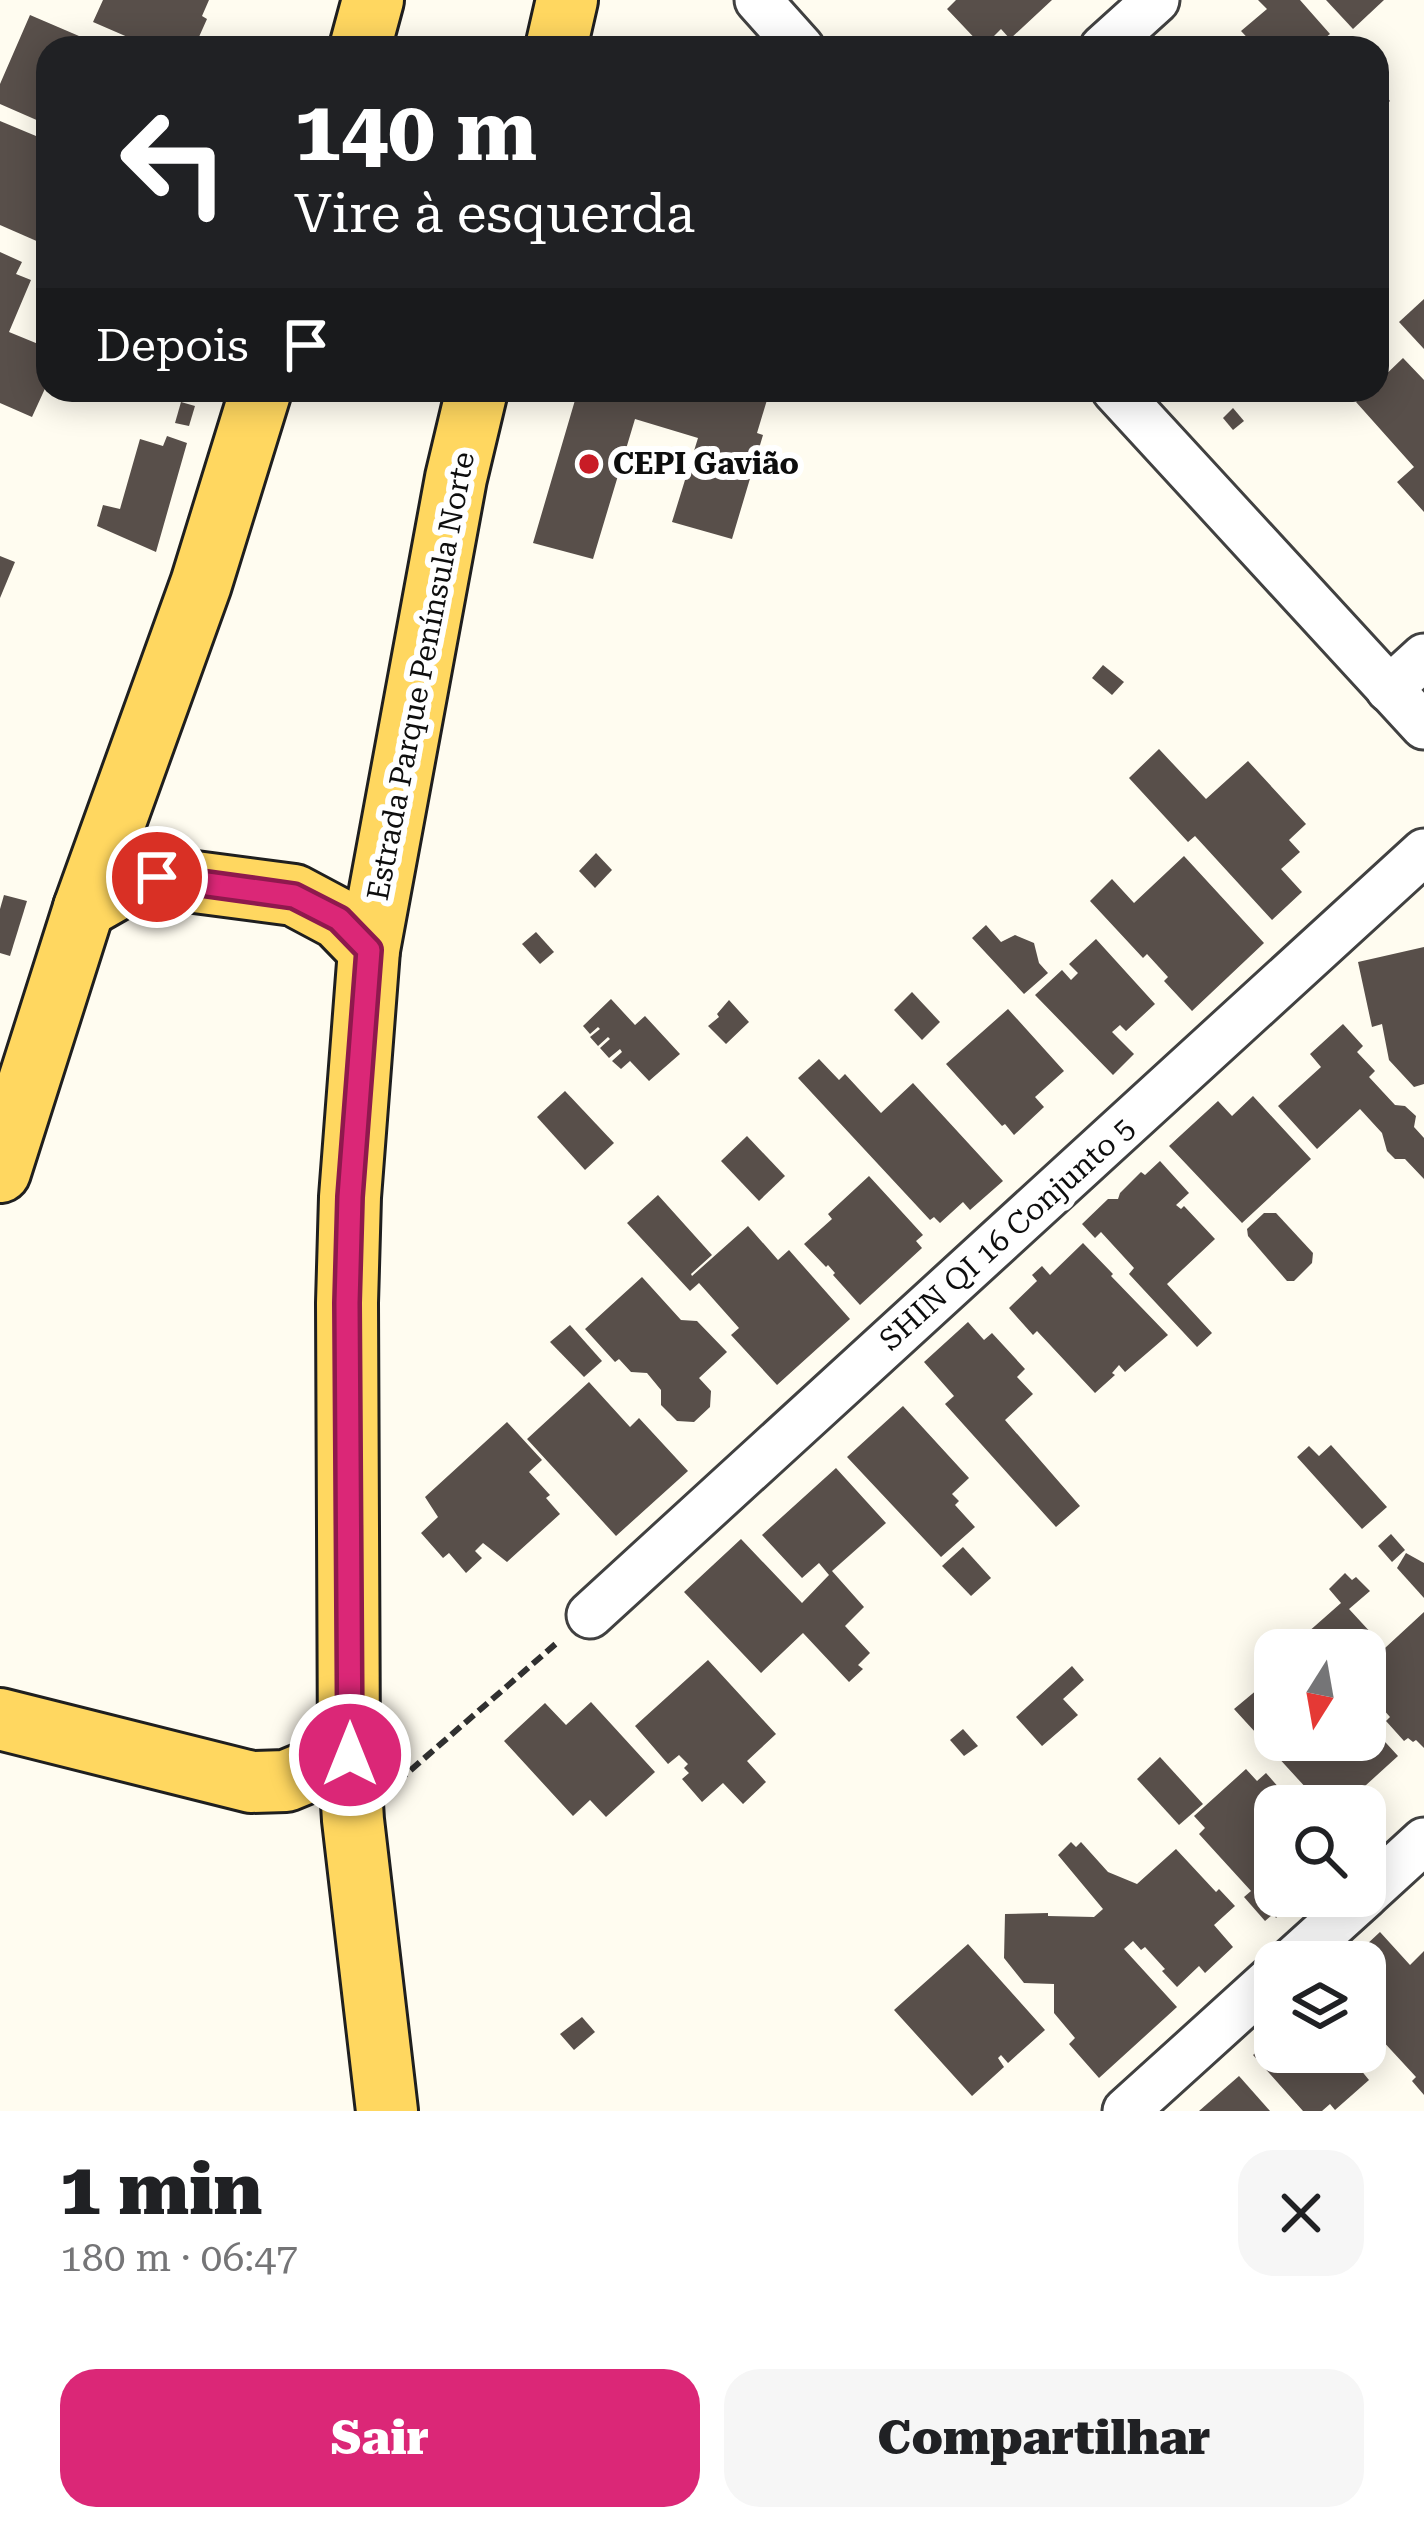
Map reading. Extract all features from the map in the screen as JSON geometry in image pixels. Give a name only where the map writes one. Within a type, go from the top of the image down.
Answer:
[{"type":"main road","points":[[363,36],[373,0]]},
{"type":"main road","points":[[559,36],[568,0]]},
{"type":"main road","points":[[0,1172],[84,908],[201,584],[257,402]]},
{"type":"main road","name":"Estrada Parque Península Norte","points":[[387,2111],[353,1820],[350,1755],[350,1197],[369,950],[474,402]]},
{"type":"main road","points":[[84,908],[126,884],[157,877],[294,896],[339,919],[369,950]]},
{"type":"main road","points":[[0,1719],[251,1782],[286,1781],[350,1755]]},
{"type":"street","points":[[758,0],[790,36]]},
{"type":"street","points":[[1116,36],[1156,0]]},
{"type":"street","points":[[1126,402],[1424,726]]},
{"type":"street","points":[[1389,689],[1424,657]]},
{"type":"street","name":"SHIN QI 16 Conjunto 5","points":[[590,1615],[1424,852]]},
{"type":"street","points":[[1386,1875],[1424,1841]]},
{"type":"street","points":[[1314,1941],[1340,1917]]},
{"type":"street","points":[[1126,2111],[1254,1995]]},
{"type":"path","points":[[353,1820],[590,1615]]},
{"type":"building","points":[[103,0],[209,0],[199,36],[125,36],[93,22]]},
{"type":"building","points":[[956,0],[1052,0],[1013,36],[1001,29],[994,36],[973,36],[947,9]]},
{"type":"building","points":[[1258,0],[1300,0],[1330,34],[1246,36],[1241,31],[1267,9]]},
{"type":"building","points":[[1326,0],[1384,0],[1353,29]]},
{"type":"building","points":[[30,15],[79,36],[36,36],[36,120],[0,104],[0,84]]},
{"type":"building","points":[[0,121],[36,136],[36,241],[0,225]]},
{"type":"building","points":[[0,252],[22,262],[16,274],[31,280],[9,332],[36,343],[39,402],[32,417],[0,403]]},
{"type":"building","points":[[1424,299],[1424,349],[1399,322]]},
{"type":"building","points":[[1403,358],[1424,380],[1424,512],[1397,482],[1414,467],[1356,402],[1389,402],[1389,371]]},
{"type":"building","points":[[181,402],[195,406],[189,426],[175,423]]},
{"type":"building","name":"CEPI Gavião","points":[[574,402],[766,402],[757,433],[763,435],[732,539],[672,522],[698,438],[635,419],[593,559],[533,543]]},
{"type":"building","points":[[1233,408],[1244,421],[1233,430],[1223,418]]},
{"type":"building","points":[[167,436],[187,443],[156,552],[97,526],[103,505],[120,509],[140,439],[163,446]]},
{"type":"building","points":[[0,556],[15,562],[0,598]]},
{"type":"building","points":[[1103,665],[1124,682],[1112,695],[1092,678]]},
{"type":"building","points":[[1159,749],[1206,799],[1248,761],[1306,824],[1289,840],[1300,852],[1281,869],[1302,892],[1272,920],[1195,836],[1188,842],[1129,778]]},
{"type":"building","points":[[596,853],[612,870],[595,888],[579,871]]},
{"type":"building","points":[[1184,856],[1264,943],[1192,1011],[1147,954],[1143,958],[1090,901],[1112,879],[1134,903]]},
{"type":"building","points":[[4,895],[27,901],[10,956],[0,953]]},
{"type":"building","points":[[986,925],[1001,942],[1015,935],[1034,943],[1039,963],[1048,973],[1024,994],[972,938]]},
{"type":"building","points":[[536,932],[554,952],[540,964],[522,944]]},
{"type":"building","points":[[1096,939],[1155,1004],[1126,1031],[1120,1025],[1112,1032],[1134,1054],[1113,1075],[1035,995],[1062,970],[1071,980],[1078,973],[1069,964]]},
{"type":"building","points":[[1424,947],[1424,1084],[1414,1087],[1389,1060],[1382,1024],[1372,1027],[1358,962]]},
{"type":"building","points":[[912,992],[940,1022],[922,1040],[894,1010]]},
{"type":"building","points":[[611,999],[635,1025],[645,1016],[680,1054],[649,1081],[630,1061],[621,1069],[612,1061],[620,1049],[609,1058],[600,1048],[610,1039],[598,1046],[590,1037],[598,1027],[590,1034],[583,1026]]},
{"type":"building","points":[[729,1000],[749,1022],[726,1044],[708,1026]]},
{"type":"building","points":[[1008,1009],[1064,1071],[1035,1097],[1044,1107],[1014,1135],[946,1064]]},
{"type":"building","points":[[1343,1024],[1363,1046],[1357,1052],[1375,1071],[1369,1077],[1395,1105],[1405,1106],[1416,1116],[1414,1127],[1424,1138],[1424,1179],[1405,1159],[1395,1159],[1387,1151],[1382,1133],[1360,1109],[1317,1149],[1278,1106],[1321,1067],[1310,1054]]},
{"type":"building","points":[[819,1059],[839,1080],[845,1074],[881,1113],[913,1083],[1003,1181],[970,1210],[963,1202],[940,1223],[934,1217],[930,1220],[798,1078]]},
{"type":"building","points":[[565,1091],[614,1143],[585,1170],[537,1117]]},
{"type":"building","points":[[1253,1096],[1311,1159],[1242,1223],[1169,1146],[1218,1101],[1232,1116]]},
{"type":"building","points":[[747,1136],[785,1176],[759,1201],[721,1161]]},
{"type":"building","points":[[1160,1161],[1189,1193],[1176,1205],[1184,1206],[1215,1239],[1167,1284],[1212,1333],[1197,1347],[1129,1274],[1134,1268],[1101,1232],[1095,1238],[1082,1224]]},
{"type":"building","points":[[869,1176],[923,1235],[916,1241],[922,1248],[860,1305],[804,1244]]},
{"type":"building","points":[[658,1195],[712,1255],[692,1276],[748,1226],[778,1260],[789,1250],[850,1319],[777,1385],[731,1335],[739,1328],[699,1283],[690,1291],[627,1223]]},
{"type":"building","points":[[1264,1213],[1276,1213],[1313,1253],[1312,1263],[1294,1281],[1287,1281],[1248,1236],[1247,1229]]},
{"type":"building","points":[[1083,1243],[1168,1335],[1125,1372],[1119,1365],[1095,1393],[1009,1308],[1037,1281],[1032,1275],[1042,1266],[1050,1275]]},
{"type":"building","points":[[642,1277],[681,1320],[697,1321],[727,1352],[699,1378],[711,1391],[710,1407],[694,1422],[677,1421],[661,1405],[661,1390],[647,1373],[631,1372],[619,1359],[615,1362],[585,1329]]},
{"type":"building","points":[[968,1322],[984,1340],[992,1333],[1025,1369],[1017,1377],[1033,1394],[1005,1420],[1080,1506],[1056,1527],[945,1404],[954,1396],[924,1362]]},
{"type":"building","points":[[570,1325],[602,1361],[584,1377],[550,1342]]},
{"type":"building","points":[[589,1382],[630,1427],[639,1418],[688,1471],[616,1536],[527,1439]]},
{"type":"building","points":[[903,1406],[969,1478],[952,1494],[959,1501],[955,1505],[975,1527],[941,1557],[847,1457]]},
{"type":"building","points":[[507,1422],[542,1460],[529,1472],[560,1514],[507,1562],[483,1543],[475,1551],[482,1558],[466,1573],[449,1553],[443,1558],[421,1533],[438,1517],[425,1497]]},
{"type":"building","points":[[1331,1445],[1387,1507],[1362,1529],[1297,1457],[1309,1446],[1319,1456]]},
{"type":"building","points":[[836,1468],[886,1523],[832,1571],[864,1607],[845,1626],[870,1653],[858,1665],[863,1669],[849,1682],[803,1633],[761,1673],[684,1592],[741,1539],[802,1603],[829,1575],[819,1563],[802,1578],[762,1535]]},
{"type":"building","points":[[1391,1534],[1405,1550],[1392,1562],[1378,1546]]},
{"type":"building","points":[[963,1547],[991,1578],[971,1596],[942,1566]]},
{"type":"building","points":[[1406,1553],[1424,1563],[1424,1598],[1397,1568]]},
{"type":"building","points":[[1345,1573],[1370,1591],[1349,1609],[1367,1629],[1312,1629],[1341,1603],[1329,1589]]},
{"type":"building","points":[[1424,1612],[1424,1748],[1416,1740],[1404,1741],[1386,1721],[1390,1717],[1386,1712],[1386,1647]]},
{"type":"building","points":[[708,1660],[776,1734],[747,1761],[766,1782],[743,1804],[723,1783],[702,1802],[682,1779],[689,1773],[684,1768],[688,1764],[679,1755],[668,1764],[635,1726]]},
{"type":"building","points":[[1072,1666],[1084,1680],[1063,1699],[1078,1715],[1042,1746],[1016,1717]]},
{"type":"building","points":[[1254,1692],[1254,1731],[1234,1709]]},
{"type":"building","points":[[591,1702],[655,1772],[606,1817],[590,1800],[573,1816],[504,1741],[545,1703],[566,1725]]},
{"type":"building","points":[[963,1729],[978,1746],[964,1756],[950,1740]]},
{"type":"building","points":[[1386,1743],[1398,1756],[1366,1785],[1303,1785],[1281,1761],[1386,1761]]},
{"type":"building","points":[[1160,1757],[1203,1804],[1179,1825],[1137,1779]]},
{"type":"building","points":[[1246,1769],[1257,1781],[1266,1773],[1277,1785],[1254,1785],[1254,1908],[1244,1897],[1251,1891],[1199,1834],[1205,1828],[1194,1816]]},
{"type":"building","points":[[1071,1842],[1076,1847],[1081,1842],[1108,1872],[1137,1884],[1176,1849],[1235,1906],[1214,1925],[1233,1947],[1205,1973],[1199,1966],[1177,1987],[1145,1947],[1141,1950],[1133,1941],[1124,1949],[1177,2007],[1099,2078],[1069,2044],[1075,2038],[1054,2013],[1054,1984],[1024,1983],[1004,1958],[1005,1914],[1094,1917],[1103,1909],[1058,1855]]},
{"type":"building","points":[[1380,1932],[1410,1965],[1424,1951],[1424,2095],[1412,2081],[1416,2077],[1386,2044],[1386,1941],[1370,1941]]},
{"type":"building","points":[[968,1944],[1045,2030],[1008,2063],[1001,2055],[998,2058],[1004,2067],[972,2096],[894,2010]]},
{"type":"building","points":[[582,2017],[595,2032],[574,2050],[560,2034]]},
{"type":"building","points":[[1269,2073],[1363,2073],[1369,2080],[1335,2110],[1330,2104],[1322,2111],[1303,2111]]},
{"type":"building","points":[[1239,2076],[1270,2111],[1199,2111]]},
{"type":"place","name":"CEPI Gavião","points":[[589,464]]},
{"type":"route","points":[[157,877],[294,896],[339,919],[369,950],[347,1303],[350,1755]]}]
